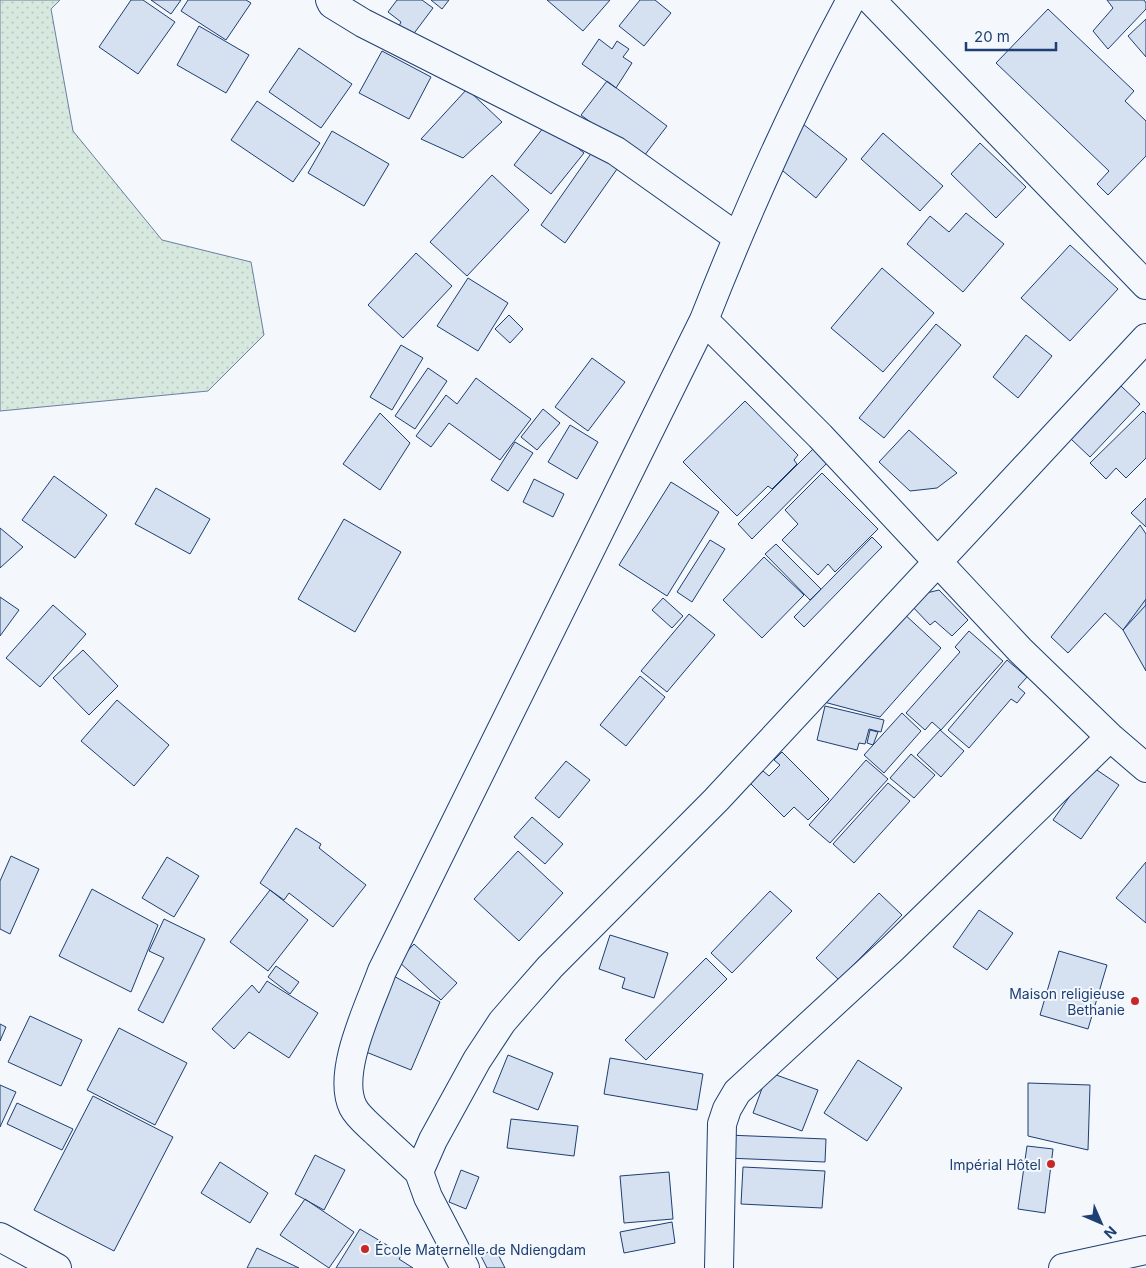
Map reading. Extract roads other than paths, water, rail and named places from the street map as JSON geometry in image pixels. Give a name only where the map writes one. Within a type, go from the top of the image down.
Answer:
[{"type":"street","points":[[330,0],[332,4],[363,23],[616,151],[737,236]]},
{"type":"street","points":[[465,1268],[428,1197],[419,1172],[364,1121],[353,1107],[349,1091],[348,1073],[352,1054],[382,971],[704,320],[737,236],[820,57],[851,0]]},
{"type":"street","points":[[871,0],[1146,285]]},
{"type":"street","points":[[704,320],[820,436],[1020,650],[1110,737],[1146,768]]},
{"type":"street","points":[[419,1172],[433,1140],[477,1060],[502,1022],[521,1000],[550,967],[716,800],[1146,338]]},
{"type":"street","points":[[719,1268],[722,1124],[727,1108],[737,1092],[892,949],[1110,737]]},
{"type":"street","points":[[0,1237],[57,1268]]},
{"type":"street","points":[[1063,1268],[1146,1250]]},
{"type":"place","name":"Maison religieuse Bethanie","points":[[1135,1001]]},
{"type":"place","name":"Impérial Hôtel","points":[[1051,1164]]},
{"type":"place","name":"École Maternelle de Ndiengdam","points":[[365,1249]]}]
